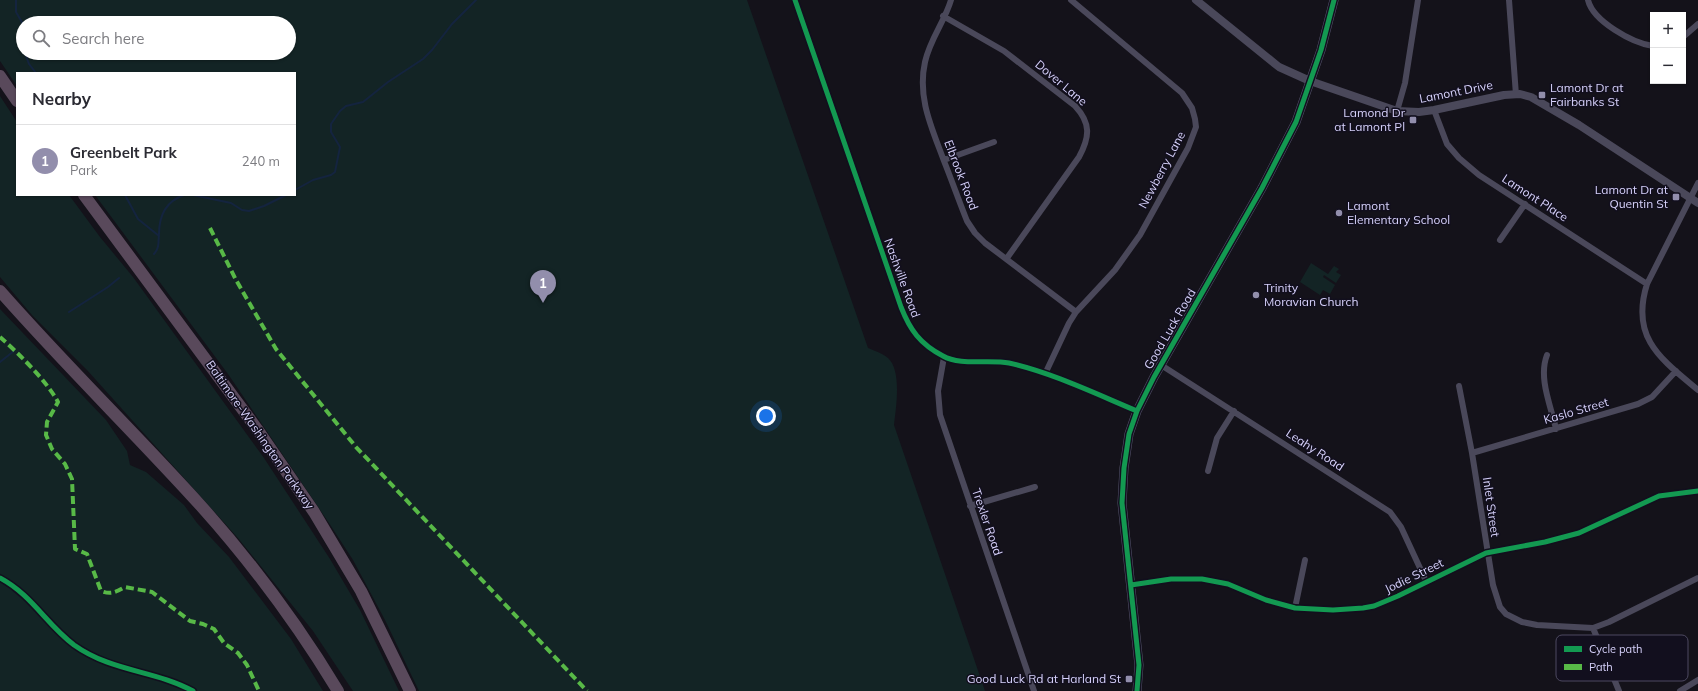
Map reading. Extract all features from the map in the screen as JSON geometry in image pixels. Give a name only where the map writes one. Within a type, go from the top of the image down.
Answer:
[{"type":"highway","points":[[0,76],[16,100]]},
{"type":"highway","name":"Baltimore-Washington Parkway","points":[[85,196],[257,429],[310,506],[361,591],[410,691]]},
{"type":"highway","points":[[0,291],[202,507],[235,545],[300,633],[338,691]]},
{"type":"main road","name":"Good Luck Road","points":[[1137,691],[1139,665],[1124,530],[1123,485],[1127,446],[1137,412],[1161,365],[1277,159],[1296,122],[1334,0]]},
{"type":"street","name":"Nashville Road","points":[[795,0],[905,317],[912,332],[919,339],[944,357],[962,360],[1000,361],[1046,374],[1137,412]]},
{"type":"street","name":"Elbrook Road","points":[[951,0],[931,42],[923,75],[924,106],[967,221],[975,234],[985,243],[1007,258],[1076,312]]},
{"type":"street","name":"Newberry Lane","points":[[1046,374],[1061,338],[1076,312],[1115,270],[1140,235],[1188,148],[1196,128],[1192,108],[1182,92],[1071,0]]},
{"type":"street","name":"Lamont Drive","points":[[1196,0],[1278,67],[1310,81],[1397,112],[1419,112],[1504,95],[1526,95],[1552,108],[1698,203]]},
{"type":"street","points":[[1397,112],[1405,83],[1418,0]]},
{"type":"street","points":[[1509,0],[1516,95]]},
{"type":"street","points":[[1588,0],[1590,8],[1603,22],[1645,45],[1650,46]]},
{"type":"street","name":"Dover Lane","points":[[943,16],[1004,51],[1075,106],[1084,117],[1088,126],[1089,134],[1087,142],[1079,157],[1007,258]]},
{"type":"street","points":[[1686,34],[1698,24]]},
{"type":"street","name":"Lamont Place","points":[[1434,110],[1447,144],[1459,158],[1479,175],[1647,284]]},
{"type":"street","points":[[944,160],[994,142]]},
{"type":"street","points":[[1698,182],[1647,284],[1643,295],[1643,324],[1646,336],[1655,352],[1698,390]]},
{"type":"street","points":[[1500,240],[1525,204]]},
{"type":"street","points":[[1547,355],[1544,362],[1545,385],[1556,429]]},
{"type":"street","name":"Trexler Road","points":[[944,357],[938,391],[940,415],[1034,691]]},
{"type":"street","name":"Leahy Road","points":[[1161,365],[1390,512],[1401,527],[1426,581]]},
{"type":"street","name":"Kaslo Street","points":[[1472,453],[1638,404],[1649,399],[1661,389],[1676,372]]},
{"type":"street","name":"Inlet Street","points":[[1459,386],[1472,453],[1486,553],[1500,607],[1509,616],[1522,622],[1537,625],[1593,628],[1609,622],[1698,578]]},
{"type":"street","points":[[1208,471],[1212,450],[1217,438],[1234,411]]},
{"type":"street","points":[[970,506],[1035,487]]},
{"type":"street","name":"Jodie Street","points":[[1131,585],[1171,580],[1210,580],[1228,584],[1266,600],[1295,608],[1333,610],[1362,608],[1386,601],[1486,553],[1546,542],[1579,533],[1659,496],[1698,491]]},
{"type":"street","points":[[1295,608],[1305,560]]},
{"type":"street","points":[[0,578],[15,586],[38,607],[53,626],[74,644],[98,659],[143,674],[176,682],[192,691]]},
{"type":"street","points":[[1593,628],[1596,635]]},
{"type":"street","points":[[1680,691],[1698,680]]},
{"type":"street","points":[[1616,681],[1620,691]]},
{"type":"shaded area","points":[[0,0],[747,0],[868,348],[881,353],[888,358],[895,371],[897,390],[894,425],[985,691],[419,691],[385,620],[353,560],[329,523],[228,374],[96,196],[296,196],[296,72],[16,72],[16,85],[0,61]]},
{"type":"shaded area","points":[[0,96],[16,120],[16,196],[70,196],[100,237],[133,277],[264,458],[330,559],[360,610],[399,691],[353,691],[313,631],[238,538],[87,370],[32,315],[0,277]]},
{"type":"shaded area","points":[[1311,263],[1328,274],[1334,266],[1339,269],[1336,272],[1341,275],[1336,283],[1324,275],[1323,277],[1335,285],[1330,294],[1323,290],[1320,295],[1300,282]]},
{"type":"shaded area","points":[[0,309],[106,420],[127,451],[130,465],[146,472],[184,505],[197,523],[229,557],[291,639],[323,691],[0,691]]},
{"type":"waterway","points":[[16,0],[16,12],[18,16]]},
{"type":"waterway","points":[[296,189],[313,180],[331,175],[335,172],[340,147],[331,132],[331,124],[340,111],[346,106],[363,102],[388,82],[423,59],[452,24],[476,0]]},
{"type":"waterway","points":[[28,60],[35,72]]},
{"type":"waterway","points":[[126,196],[138,219],[159,236]]},
{"type":"waterway","points":[[154,254],[158,247],[159,227],[162,215],[173,201],[182,196]]},
{"type":"waterway","points":[[198,196],[231,203],[242,210],[249,211],[264,206],[284,196]]},
{"type":"waterway","points":[[69,312],[108,287],[119,278]]},
{"type":"waterway","points":[[0,362],[14,351]]},
{"type":"marked path","points":[[210,228],[236,280],[276,349],[356,447],[587,691]]},
{"type":"marked path","points":[[0,337],[24,359],[47,385],[58,402],[47,422],[46,435],[52,449],[65,464],[72,479],[75,549],[87,554],[101,591],[108,593],[125,587],[152,592],[190,621],[203,624],[214,629],[224,643],[238,653],[247,665],[259,691]]},
{"type":"cycle path","points":[[795,0],[901,307],[908,323],[917,336],[928,347],[950,359],[966,362],[1001,362],[1025,367],[1074,384],[1137,411]]},
{"type":"cycle path","points":[[1137,691],[1139,665],[1122,503],[1124,468],[1129,434],[1137,411],[1154,377],[1262,188],[1296,122],[1321,50],[1334,0]]},
{"type":"cycle path","points":[[1131,585],[1171,579],[1202,579],[1228,584],[1266,600],[1295,608],[1333,610],[1363,608],[1374,606],[1398,596],[1486,553],[1545,542],[1579,533],[1659,496],[1698,491]]},
{"type":"cycle path","points":[[0,578],[30,601],[64,637],[88,654],[103,661],[163,679],[193,691]]},
{"type":"place","name":"Lamont Dr at Fairbanks St","points":[[1542,95]]},
{"type":"place","name":"Lamond Dr at Lamont Pl","points":[[1413,120]]},
{"type":"place","name":"Lamont Dr at Quentin St","points":[[1676,197]]},
{"type":"place","name":"Lamont Elementary School","points":[[1339,213]]},
{"type":"place","name":"Trinity Moravian Church","points":[[1256,295]]},
{"type":"place","name":"Greenbelt Park","points":[[543,303]]},
{"type":"place","name":"Good Luck Rd at Harland St","points":[[1129,679]]}]
